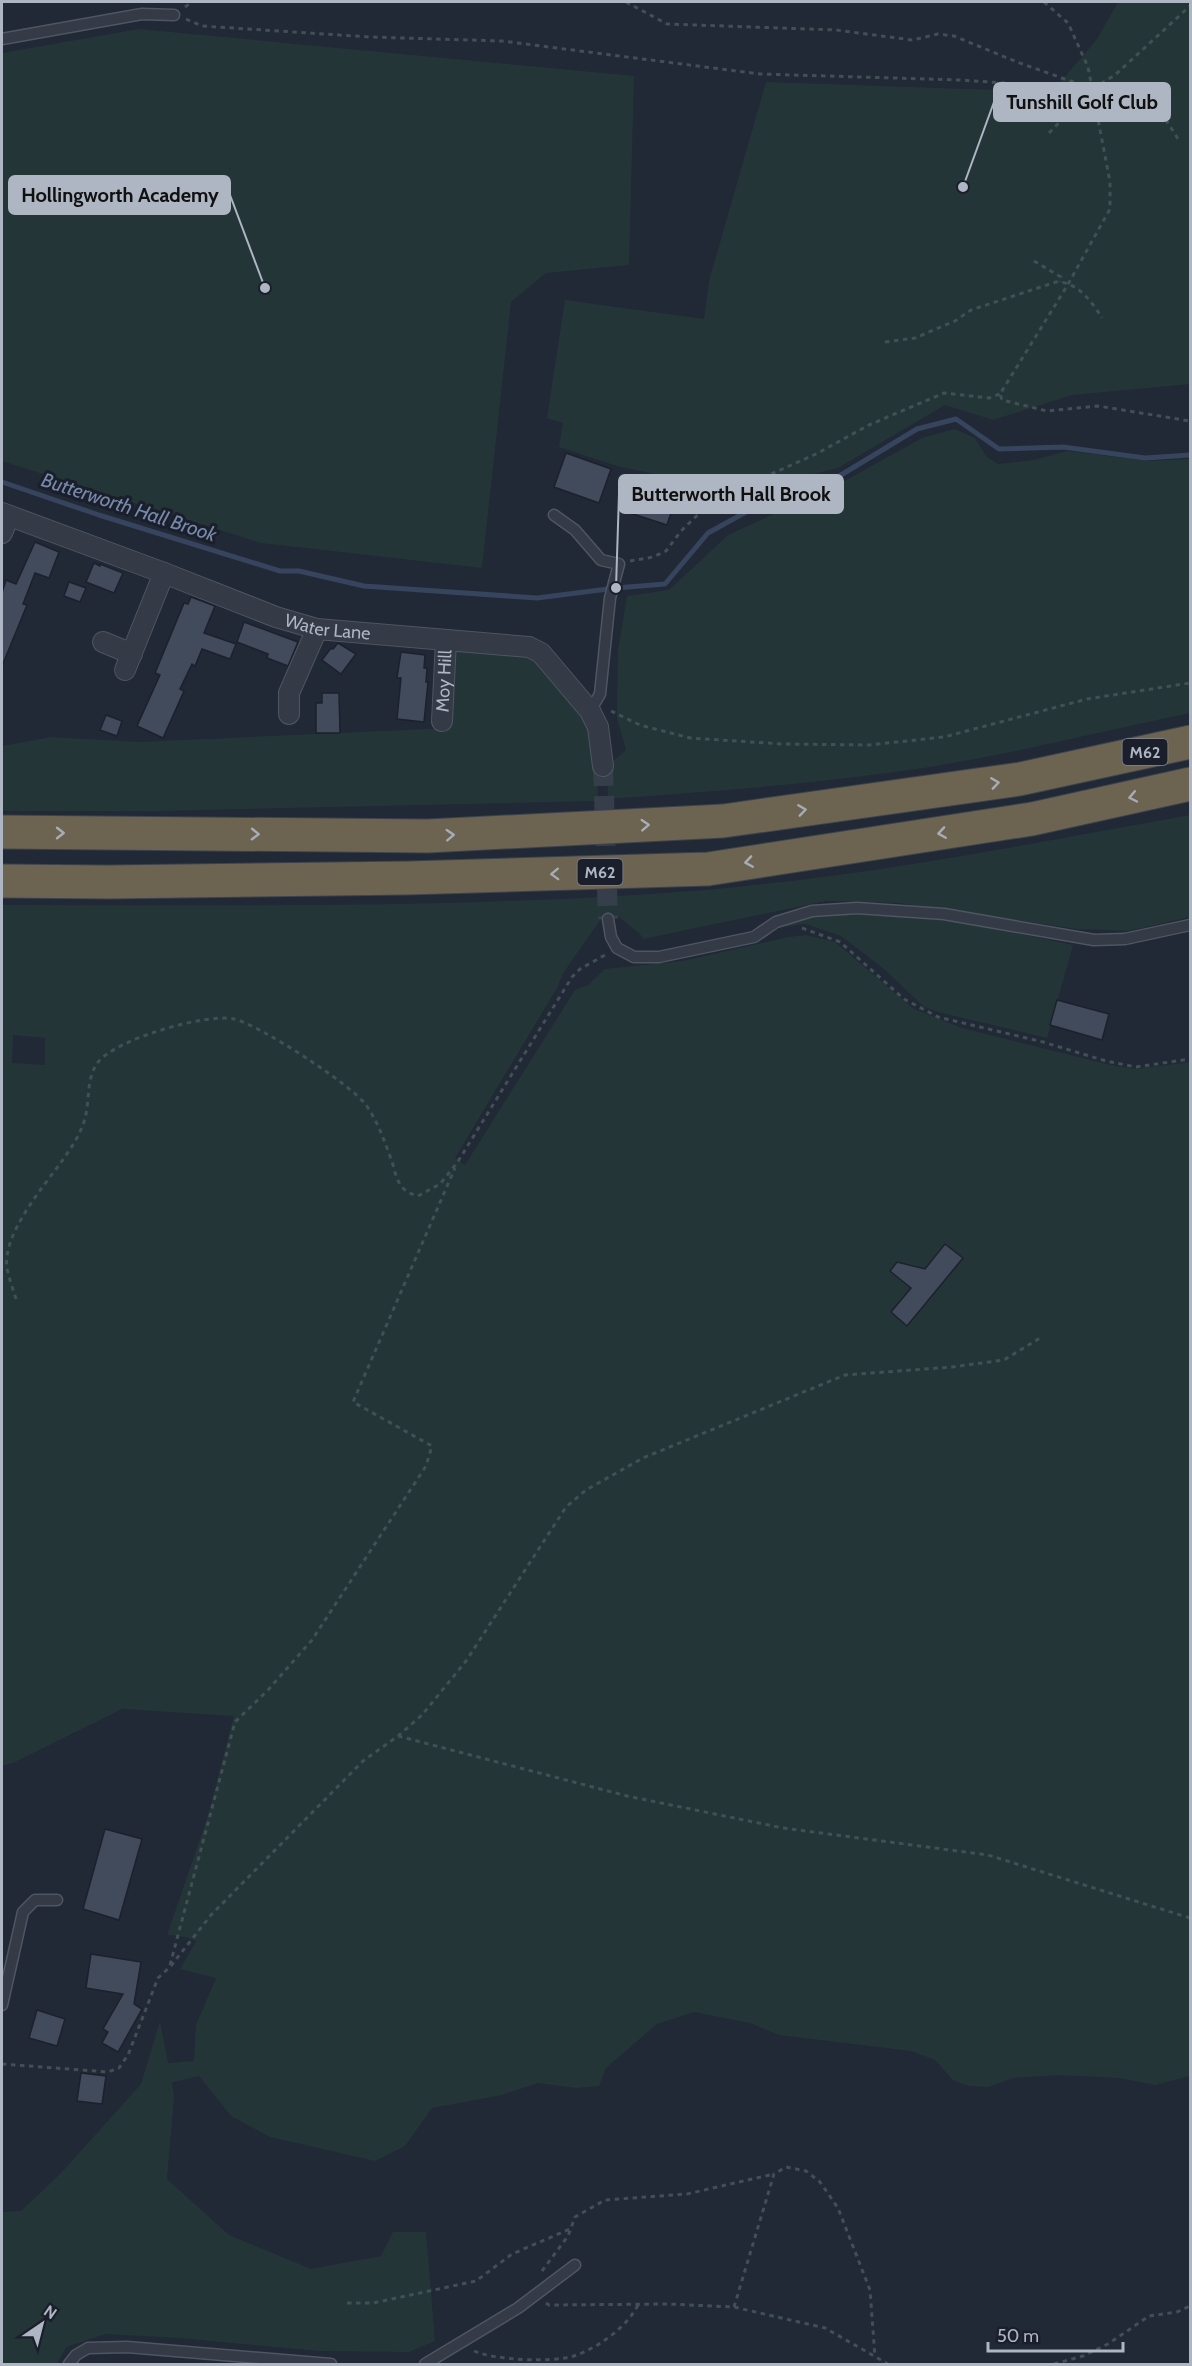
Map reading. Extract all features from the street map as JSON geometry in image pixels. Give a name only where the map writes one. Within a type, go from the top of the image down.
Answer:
[{"type":"highway","name":"M62","points":[[2,832],[428,836],[723,821],[1020,779],[1191,742]]},
{"type":"highway","name":"M62","points":[[2,881],[396,879],[708,869],[1032,819],[1191,784]]},
{"type":"street","name":"Water Lane","points":[[4,520],[164,573],[276,617],[317,629],[529,646],[541,653],[593,708],[603,766]]},
{"type":"street","points":[[103,642],[128,662],[164,573]]},
{"type":"street","points":[[290,714],[289,693],[317,629]]},
{"type":"street","name":"Moy Hill","points":[[442,721],[446,640]]},
{"type":"lane","points":[[2,39],[142,14],[174,15]]},
{"type":"lane","points":[[554,515],[575,530],[601,560],[619,564],[610,598],[600,694],[593,708]]},
{"type":"lane","points":[[608,919],[611,937],[617,948],[634,957],[659,957],[754,937],[776,922],[812,911],[857,908],[944,914],[1094,940],[1125,939],[1191,925]]},
{"type":"lane","points":[[2,2005],[23,1912],[35,1900],[57,1900]]},
{"type":"lane","points":[[425,2364],[462,2343],[535,2295],[575,2265]]},
{"type":"lane","points":[[69,2364],[76,2355],[88,2348],[127,2347],[331,2364]]},
{"type":"path","points":[[626,2],[667,24],[837,30],[912,40],[938,34],[954,36],[1092,89]]},
{"type":"path","points":[[619,564],[653,557],[666,551],[681,531],[713,500],[816,454],[869,425],[944,393],[989,398],[1000,394],[1069,284],[1110,209],[1110,182],[1088,67],[1068,23],[1044,2]]},
{"type":"path","points":[[1049,133],[1092,89],[1115,75],[1191,6]]},
{"type":"path","points":[[174,15],[202,26],[370,37],[502,41],[759,74],[960,80],[1092,89]]},
{"type":"path","points":[[1161,112],[1180,142]]},
{"type":"path","points":[[1034,261],[1061,276],[1060,282]]},
{"type":"path","points":[[885,342],[915,338],[955,321],[971,310],[1035,287],[1060,282],[1069,284],[1092,302],[1102,318]]},
{"type":"path","points":[[1000,394],[1002,400],[1047,411],[1098,406],[1191,422]]},
{"type":"path","points":[[593,708],[640,725],[690,738],[782,744],[869,745],[944,737],[1087,699],[1191,683]]},
{"type":"path","points":[[799,928],[821,933],[840,942],[904,999],[938,1017],[1136,1067],[1191,1059]]},
{"type":"path","points":[[16,1299],[7,1267],[15,1230],[73,1146],[86,1117],[92,1074],[96,1064],[119,1046],[158,1031],[212,1018],[233,1019],[253,1025],[341,1082],[365,1104],[382,1132],[400,1184],[408,1193],[418,1196],[440,1184],[457,1163],[572,977],[580,969],[617,948]]},
{"type":"path","points":[[170,1966],[235,1722],[268,1690],[312,1640],[426,1466],[432,1446],[353,1402],[457,1163]]},
{"type":"path","points":[[2,2064],[108,2072],[119,2068],[128,2055],[158,1978],[211,1915],[276,1847],[363,1761],[398,1736],[422,1715],[466,1661],[566,1507],[586,1490],[643,1458],[845,1375],[952,1367],[1004,1360],[1040,1338]]},
{"type":"path","points":[[398,1736],[649,1801],[783,1828],[988,1855],[1191,1918]]},
{"type":"path","points":[[875,2357],[870,2290],[838,2208],[820,2182],[806,2171],[786,2167],[774,2174],[687,2194],[605,2200],[575,2217],[570,2229],[536,2281],[535,2295],[549,2305],[638,2304],[734,2307],[825,2328],[875,2357],[888,2364]]},
{"type":"path","points":[[734,2307],[774,2174]]},
{"type":"path","points":[[347,2303],[382,2301],[476,2281],[512,2254],[570,2229]]},
{"type":"path","points":[[462,2343],[476,2352],[515,2360],[572,2356],[597,2345],[632,2317],[638,2304]]},
{"type":"path","points":[[1054,2364],[1083,2356],[1108,2344],[1149,2316],[1177,2312],[1191,2306]]},
{"type":"shaded area","points":[[1118,2],[1190,2],[1190,384],[1072,395],[993,420],[945,405],[838,468],[719,497],[680,486],[681,480],[617,466],[559,447],[563,423],[547,418],[565,300],[704,319],[709,281],[766,82],[1052,92],[1097,39]]},
{"type":"shaded area","points":[[139,29],[634,76],[629,265],[546,273],[511,302],[482,568],[261,543],[2,461],[2,53]]},
{"type":"shaded area","points":[[955,429],[975,438],[986,456],[998,464],[1034,460],[1067,451],[1147,461],[1190,459],[1190,713],[932,767],[859,777],[608,799],[607,766],[626,750],[617,718],[618,650],[627,596],[669,590],[728,535],[843,482],[922,438]]},
{"type":"shaded area","points":[[457,649],[527,652],[591,723],[597,767],[598,801],[158,811],[2,811],[2,746],[51,737],[140,742],[451,728],[451,676]]},
{"type":"shaded area","points":[[1190,815],[1190,917],[1129,931],[1077,929],[899,903],[826,901],[643,939],[619,917],[603,916],[564,972],[557,988],[455,1158],[465,1165],[575,990],[588,985],[605,969],[683,961],[788,937],[806,935],[835,942],[914,1009],[962,1028],[1115,1066],[1136,1069],[1190,1062],[1190,2076],[1155,2085],[1119,2078],[1059,2075],[1013,2078],[988,2087],[969,2086],[953,2080],[935,2060],[911,2051],[779,2035],[750,2023],[694,2012],[657,2024],[606,2068],[599,2086],[576,2088],[538,2083],[502,2095],[432,2108],[405,2146],[375,2161],[270,2137],[231,2116],[199,2076],[174,2082],[172,2083],[174,2097],[167,2179],[229,2235],[311,2269],[381,2256],[393,2232],[426,2232],[435,2341],[409,2352],[319,2351],[179,2338],[106,2334],[66,2347],[57,2364],[2,2364],[2,2212],[21,2211],[61,2173],[141,2084],[160,2021],[168,2063],[194,2061],[196,2025],[216,1978],[180,1969],[196,1941],[186,1937],[167,1935],[208,1816],[234,1716],[122,1709],[13,1763],[2,1766],[2,905],[441,903],[704,890],[887,868]],"holes":[[[13,1035],[45,1038],[45,1065],[12,1063]]]},
{"type":"shaded area","points":[[862,913],[956,920],[1073,945],[1047,1038],[924,1007],[884,969],[841,936],[805,924],[778,928],[812,916]]},
{"type":"building","points":[[566,453],[611,469],[599,503],[554,487]]},
{"type":"building","points":[[635,488],[675,501],[667,525],[627,512]]},
{"type":"building","points":[[35,542],[59,552],[49,578],[35,573],[23,604],[27,605],[2,666],[2,593],[6,580],[16,584]]},
{"type":"building","points":[[94,563],[123,573],[114,593],[86,582]]},
{"type":"building","points":[[69,582],[86,588],[80,602],[64,596]]},
{"type":"building","points":[[191,597],[215,606],[204,633],[236,644],[230,659],[202,649],[195,666],[192,664],[180,689],[184,691],[163,738],[137,726],[160,675],[155,673],[184,603],[188,604]]},
{"type":"building","points":[[244,622],[298,642],[288,666],[267,658],[268,654],[237,642]]},
{"type":"building","points":[[338,643],[356,654],[341,674],[322,660]]},
{"type":"building","points":[[401,652],[425,655],[424,668],[427,668],[426,682],[428,682],[424,722],[397,719],[401,678],[397,678]]},
{"type":"building","points":[[322,693],[339,693],[340,733],[316,733],[316,703],[322,703]]},
{"type":"building","points":[[106,715],[122,721],[117,736],[100,730]]},
{"type":"building","points":[[1057,1000],[1109,1014],[1102,1040],[1050,1025]]},
{"type":"building","points":[[945,1244],[963,1258],[907,1326],[891,1312],[911,1288],[890,1271],[897,1262],[925,1269]]},
{"type":"building","points":[[105,1829],[142,1839],[119,1920],[83,1909]]},
{"type":"building","points":[[91,1954],[141,1962],[134,2004],[142,2009],[118,2052],[102,2043],[108,2032],[103,2029],[123,1994],[86,1988]]},
{"type":"building","points":[[37,2010],[65,2019],[57,2046],[29,2038]]},
{"type":"building","points":[[81,2073],[106,2076],[102,2104],[77,2101]]},
{"type":"waterway","name":"Butterworth Hall Brook","points":[[2,482],[99,515],[280,571],[299,571],[364,586],[537,598],[665,584],[708,533],[766,501],[836,478],[917,429],[956,419],[999,449],[1063,447],[1145,458],[1190,455]]},
{"type":"tunnel","points":[[603,766],[608,919]]},
{"type":"place","name":"Tunshill Golf Club","points":[[963,187]]},
{"type":"place","name":"Hollingworth Academy","points":[[265,288]]},
{"type":"place","name":"Butterworth Hall Brook","points":[[616,588]]}]
